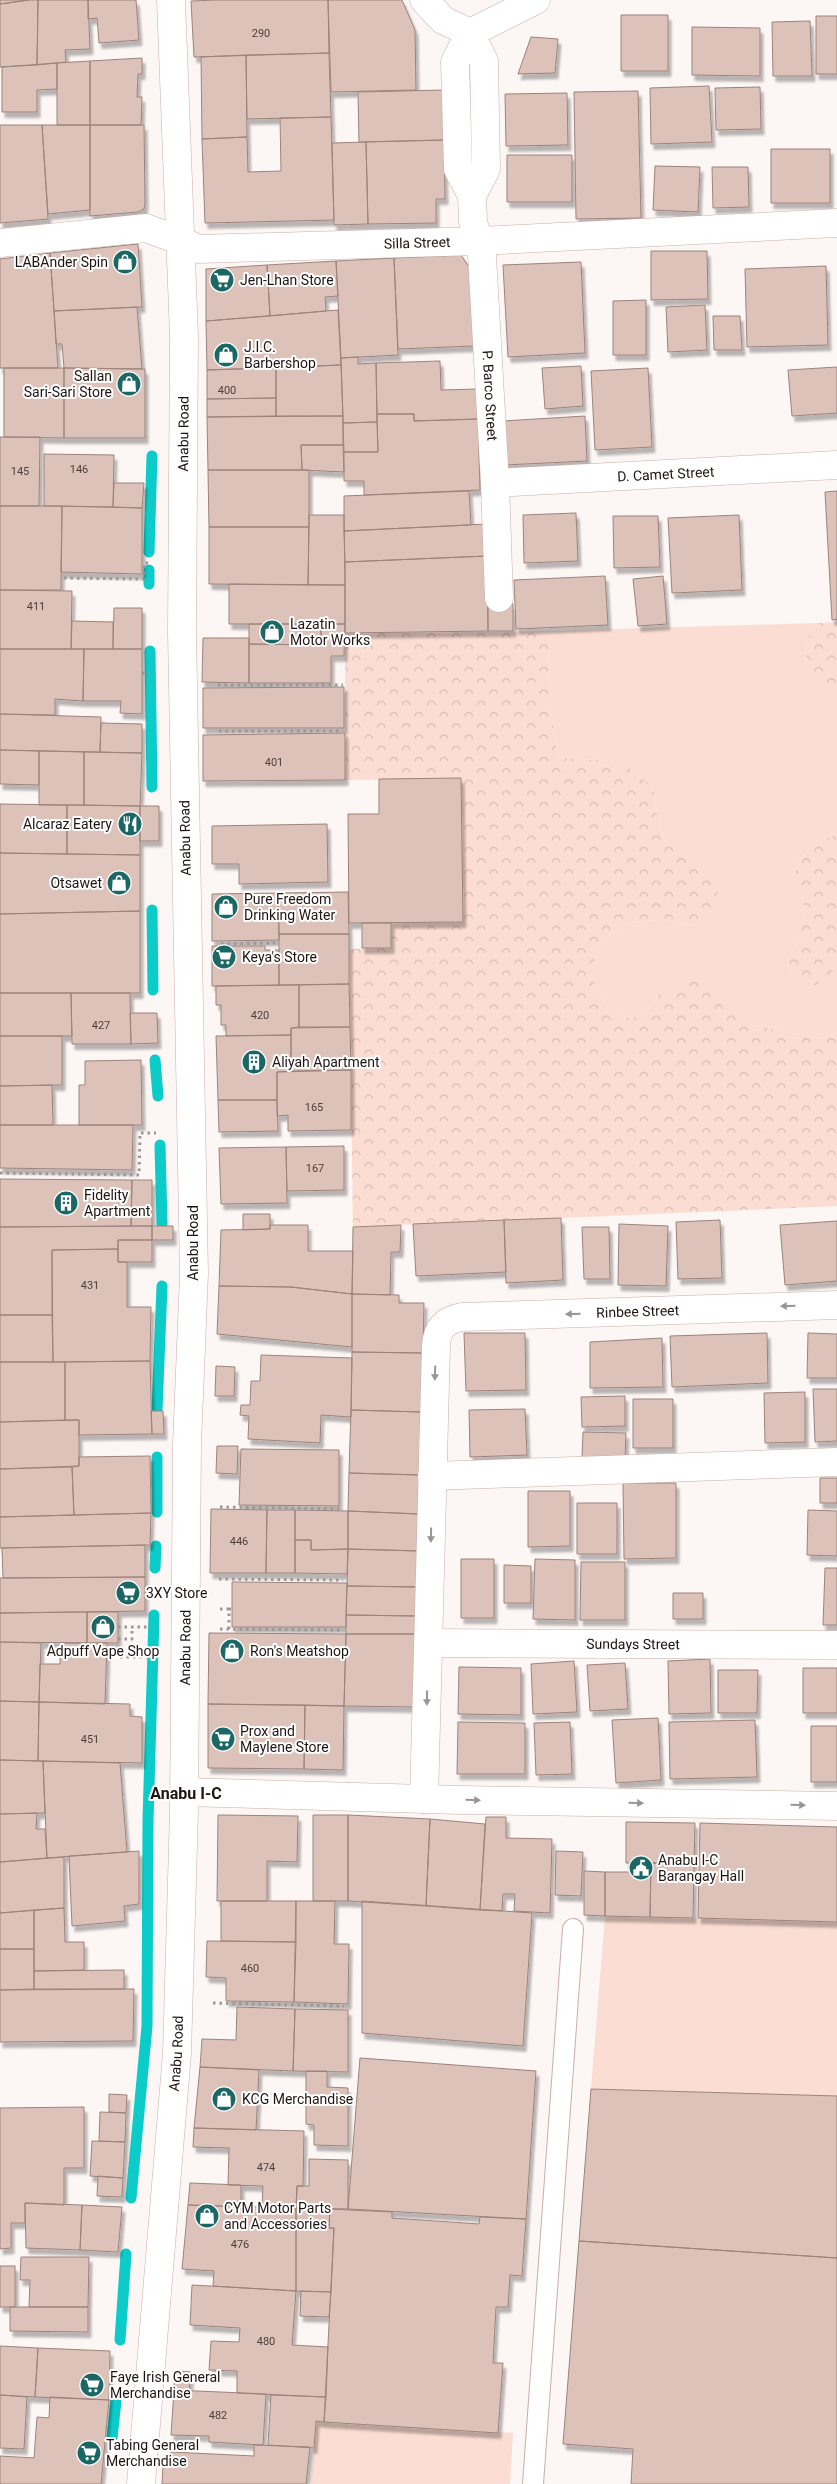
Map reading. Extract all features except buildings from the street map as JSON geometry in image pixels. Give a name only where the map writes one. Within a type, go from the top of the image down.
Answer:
[{"type":"street","name":"Anabu Road","points":[[140,2484],[175,2080],[179,2003],[184,1792],[187,1444],[194,1274],[183,732],[184,336],[171,0]]},
{"type":"street","points":[[424,0],[443,20],[470,33],[536,0]]},
{"type":"street","name":"P. Barco Street","points":[[470,33],[455,62],[458,169],[472,196],[473,221],[482,256],[495,483],[499,598]]},
{"type":"street","name":"Silla Street","points":[[0,243],[146,228],[199,249],[478,240],[837,223]]},
{"type":"street","name":"D. Camet Street","points":[[495,483],[837,466]]},
{"type":"street","name":"Rinbee Street","points":[[432,1476],[436,1340],[442,1326],[451,1319],[462,1317],[837,1305]]},
{"type":"street","points":[[424,1798],[432,1476],[837,1462]]},
{"type":"street","name":"Sundays Street","points":[[428,1643],[837,1645]]},
{"type":"street","points":[[184,1792],[837,1806]]},
{"type":"lane","points":[[533,2484],[573,1930]]},
{"type":"path","points":[[64,578],[144,579],[144,563],[182,563]]},
{"type":"path","points":[[212,685],[342,685]]},
{"type":"path","points":[[213,731],[342,731]]},
{"type":"path","points":[[220,944],[275,943]]},
{"type":"path","points":[[0,1173],[139,1175],[140,1133],[191,1133]]},
{"type":"path","points":[[211,1507],[339,1508]]},
{"type":"path","points":[[232,1579],[343,1580]]},
{"type":"path","points":[[224,1609],[230,1609],[230,1629],[342,1630]]},
{"type":"path","points":[[118,1627],[144,1627]]},
{"type":"path","points":[[118,1639],[132,1639],[132,1627]]},
{"type":"path","points":[[120,1657],[145,1657]]},
{"type":"path","points":[[179,2003],[344,2006]]},
{"type":"green space","points":[[837,622],[837,697],[829,696],[808,678],[805,642],[818,623]]},
{"type":"green space","points":[[818,623],[805,642],[808,677],[829,695],[837,697],[837,835],[812,843],[793,874],[805,909],[800,939],[788,959],[790,979],[837,968],[837,1033],[807,1036],[752,1025],[725,998],[658,995],[647,1012],[630,1019],[606,1005],[591,975],[600,941],[629,923],[663,919],[697,926],[692,859],[665,842],[657,813],[653,787],[620,761],[558,758],[550,704],[549,631]]},
{"type":"green space","points":[[549,631],[550,704],[558,758],[620,761],[653,787],[657,813],[665,842],[692,859],[718,889],[714,914],[697,926],[663,919],[629,923],[600,941],[591,975],[606,1005],[630,1019],[647,1012],[658,995],[692,978],[725,998],[752,1025],[807,1036],[837,1033],[837,1206],[353,1227],[349,949],[390,948],[391,923],[463,922],[461,778],[345,780],[345,633]]},
{"type":"green space","points":[[837,835],[837,968],[813,987],[790,979],[788,959],[800,939],[805,909],[793,875],[812,843]]},
{"type":"green space","points":[[605,1916],[837,1922],[837,2096],[591,2089]]},
{"type":"green space","points":[[316,2421],[513,2433],[510,2484],[311,2484]]},
{"type":"waterway","points":[[149,552],[152,456]]},
{"type":"waterway","points":[[149,570],[149,584]]},
{"type":"waterway","points":[[150,651],[152,787]]},
{"type":"waterway","points":[[152,910],[153,990]]},
{"type":"waterway","points":[[155,1060],[158,1096]]},
{"type":"waterway","points":[[160,1145],[162,1224]]},
{"type":"waterway","points":[[157,1410],[162,1286]]},
{"type":"waterway","points":[[157,1457],[157,1512]]},
{"type":"waterway","points":[[155,1568],[156,1546]]},
{"type":"waterway","points":[[131,2198],[147,2026],[148,1820],[154,1615]]},
{"type":"waterway","points":[[120,2340],[126,2254]]},
{"type":"waterway","points":[[112,2438],[116,2401]]},
{"type":"place","name":"LABAnder Spin","points":[[125,262]]},
{"type":"place","name":"Jen-Lhan Store","points":[[222,280]]},
{"type":"place","name":"J.I.C. Barbershop","points":[[226,355]]},
{"type":"place","name":"Sallan Sari-Sari Store","points":[[129,384]]},
{"type":"place","name":"Lazatin Motor Works","points":[[272,632]]},
{"type":"place","name":"Alcaraz Eatery","points":[[130,824]]},
{"type":"place","name":"Otsawet","points":[[119,883]]},
{"type":"place","name":"Pure Freedom Drinking Water","points":[[226,907]]},
{"type":"place","name":"Keya's Store","points":[[224,957]]},
{"type":"place","name":"Aliyah Apartment","points":[[254,1062]]},
{"type":"place","name":"Fidelity Apartment","points":[[66,1203]]},
{"type":"place","name":"3XY Store","points":[[128,1593]]},
{"type":"place","name":"Adpuff Vape Shop","points":[[103,1627]]},
{"type":"place","name":"Ron's Meatshop","points":[[232,1651]]},
{"type":"place","name":"Prox and Maylene Store","points":[[223,1739]]},
{"type":"place","name":"Anabu I-C Barangay Hall","points":[[641,1868]]},
{"type":"place","name":"KCG Merchandise","points":[[224,2099]]},
{"type":"place","name":"CYM Motor Parts and Accessories","points":[[207,2216]]},
{"type":"place","name":"Faye Irish General Merchandise","points":[[92,2385]]},
{"type":"place","name":"Tabing General Merchandise","points":[[89,2453]]},
{"type":"district","name":"Anabu I-C","points":[[186,1793]]}]
